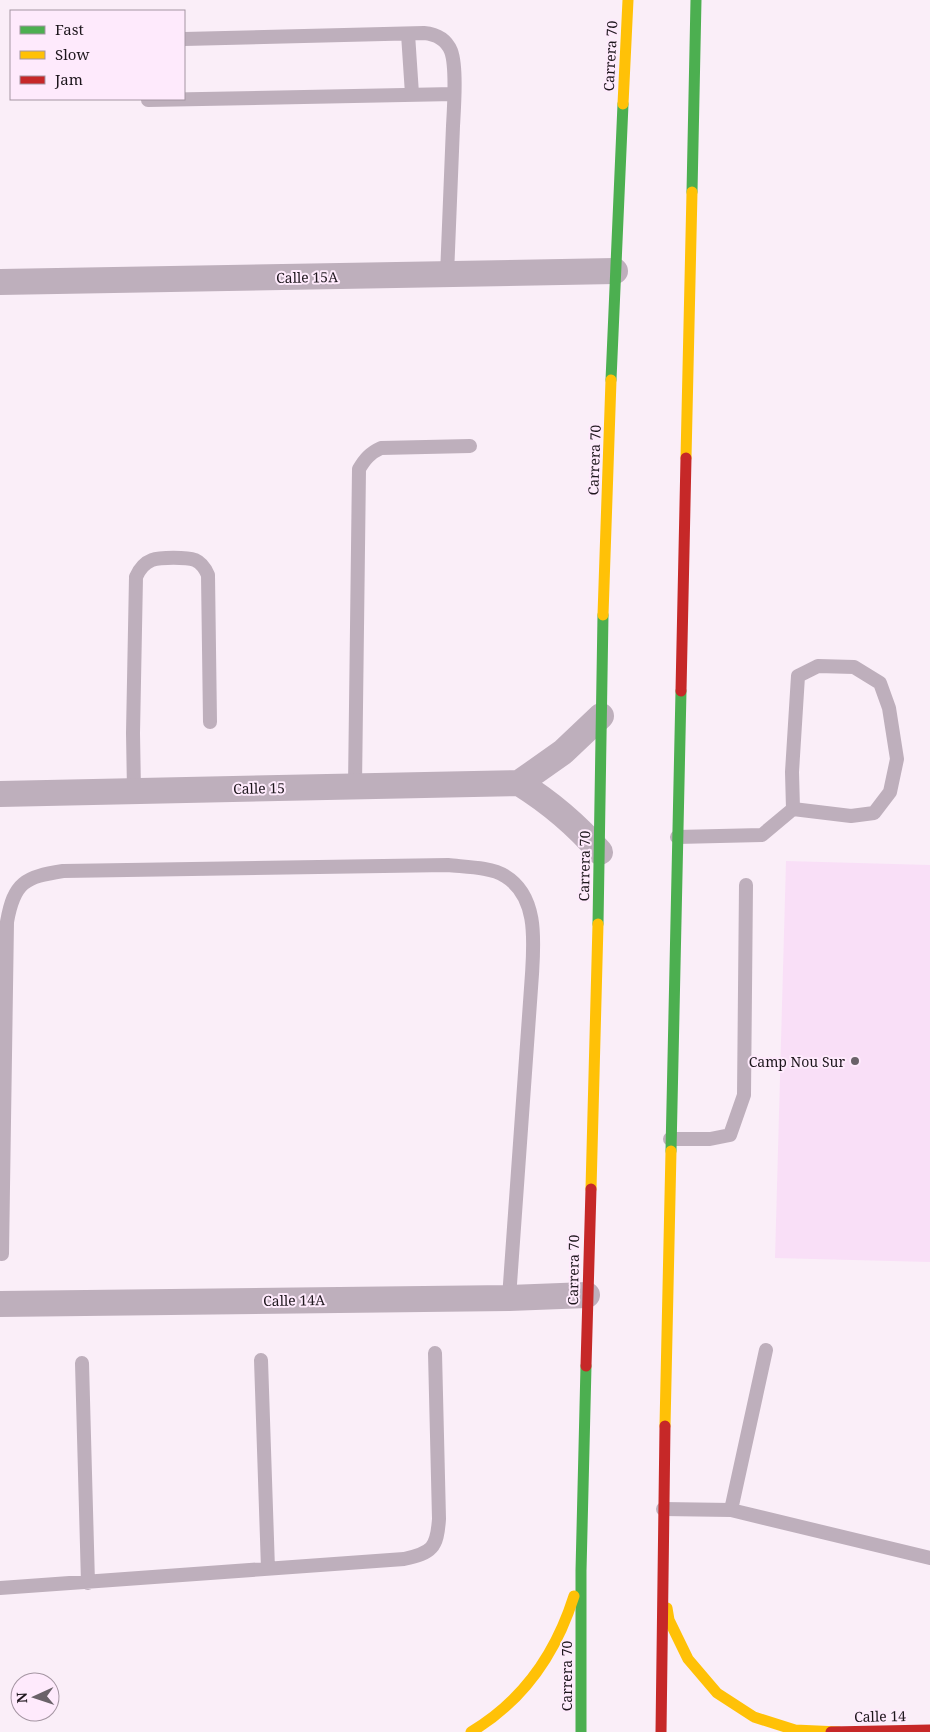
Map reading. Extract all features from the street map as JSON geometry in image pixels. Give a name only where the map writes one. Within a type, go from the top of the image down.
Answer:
[{"type":"street","name":"Carrera 70","points":[[581,1732],[581,1571],[600,852],[601,716],[615,271],[628,0]]},
{"type":"street","points":[[661,1732],[670,1139],[696,0]]},
{"type":"street","name":"Calle 15A","points":[[0,282],[615,271]]},
{"type":"street","points":[[600,852],[563,813],[519,783],[563,752],[601,716]]},
{"type":"street","name":"Calle 15","points":[[0,794],[519,783]]},
{"type":"street","name":"Calle 14A","points":[[0,1304],[509,1298],[587,1295]]},
{"type":"street","points":[[471,1732],[507,1706],[534,1678],[559,1636],[571,1610],[581,1571]]},
{"type":"street","points":[[662,1576],[669,1620],[688,1659],[717,1693],[754,1717],[795,1730],[839,1732]]},
{"type":"street","name":"Calle 14","points":[[831,1732],[930,1730]]},
{"type":"lane","points":[[408,34],[412,94]]},
{"type":"lane","points":[[185,39],[432,34],[447,44],[453,60],[454,94],[447,275]]},
{"type":"lane","points":[[185,99],[454,94]]},
{"type":"lane","points":[[355,786],[359,470],[364,460],[381,448],[470,446]]},
{"type":"lane","points":[[134,791],[133,733],[136,577],[139,570],[151,560],[196,560],[206,569],[208,575],[210,722]]},
{"type":"lane","points":[[677,837],[762,835],[793,809],[851,816],[874,812],[890,792],[897,759],[889,708],[880,682],[854,667],[818,666],[798,676],[793,763],[793,809]]},
{"type":"lane","points":[[2,1254],[7,922],[11,901],[22,884],[39,875],[63,871],[448,865],[505,875],[522,893],[531,914],[534,945],[509,1298]]},
{"type":"lane","points":[[670,1139],[710,1139],[730,1135],[744,1095],[746,884]]},
{"type":"lane","points":[[731,1510],[766,1350]]},
{"type":"lane","points":[[0,1588],[404,1559],[418,1556],[431,1549],[438,1536],[439,1519],[435,1353]]},
{"type":"lane","points":[[261,1360],[268,1569]]},
{"type":"lane","points":[[82,1363],[88,1582]]},
{"type":"lane","points":[[663,1509],[731,1510],[930,1558]]},
{"type":"shaded area","name":"Camp Nou Sur","points":[[786,861],[930,865],[930,1262],[775,1258]]},
{"type":"traffic: fast","points":[[692,192],[696,0]]},
{"type":"traffic: fast","points":[[611,380],[623,104]]},
{"type":"traffic: fast","points":[[598,924],[603,615]]},
{"type":"traffic: fast","points":[[671,1151],[681,691]]},
{"type":"traffic: fast","points":[[581,1732],[581,1571],[586,1366]]},
{"type":"traffic: slow","points":[[623,104],[628,0]]},
{"type":"traffic: slow","points":[[686,458],[692,192]]},
{"type":"traffic: slow","points":[[603,615],[611,380]]},
{"type":"traffic: slow","points":[[591,1189],[598,924]]},
{"type":"traffic: slow","points":[[665,1426],[671,1151]]},
{"type":"traffic: slow","points":[[471,1732],[507,1706],[535,1674],[558,1637],[574,1596]]},
{"type":"traffic: slow","points":[[667,1608],[669,1620],[688,1659],[717,1693],[754,1717],[795,1730],[839,1732]]},
{"type":"traffic: jam","points":[[681,691],[686,458]]},
{"type":"traffic: jam","points":[[586,1366],[591,1189]]},
{"type":"traffic: jam","points":[[661,1732],[665,1426]]},
{"type":"traffic: jam","points":[[831,1732],[930,1730]]},
{"type":"place","name":"Camp Nou Sur","points":[[855,1061]]}]
